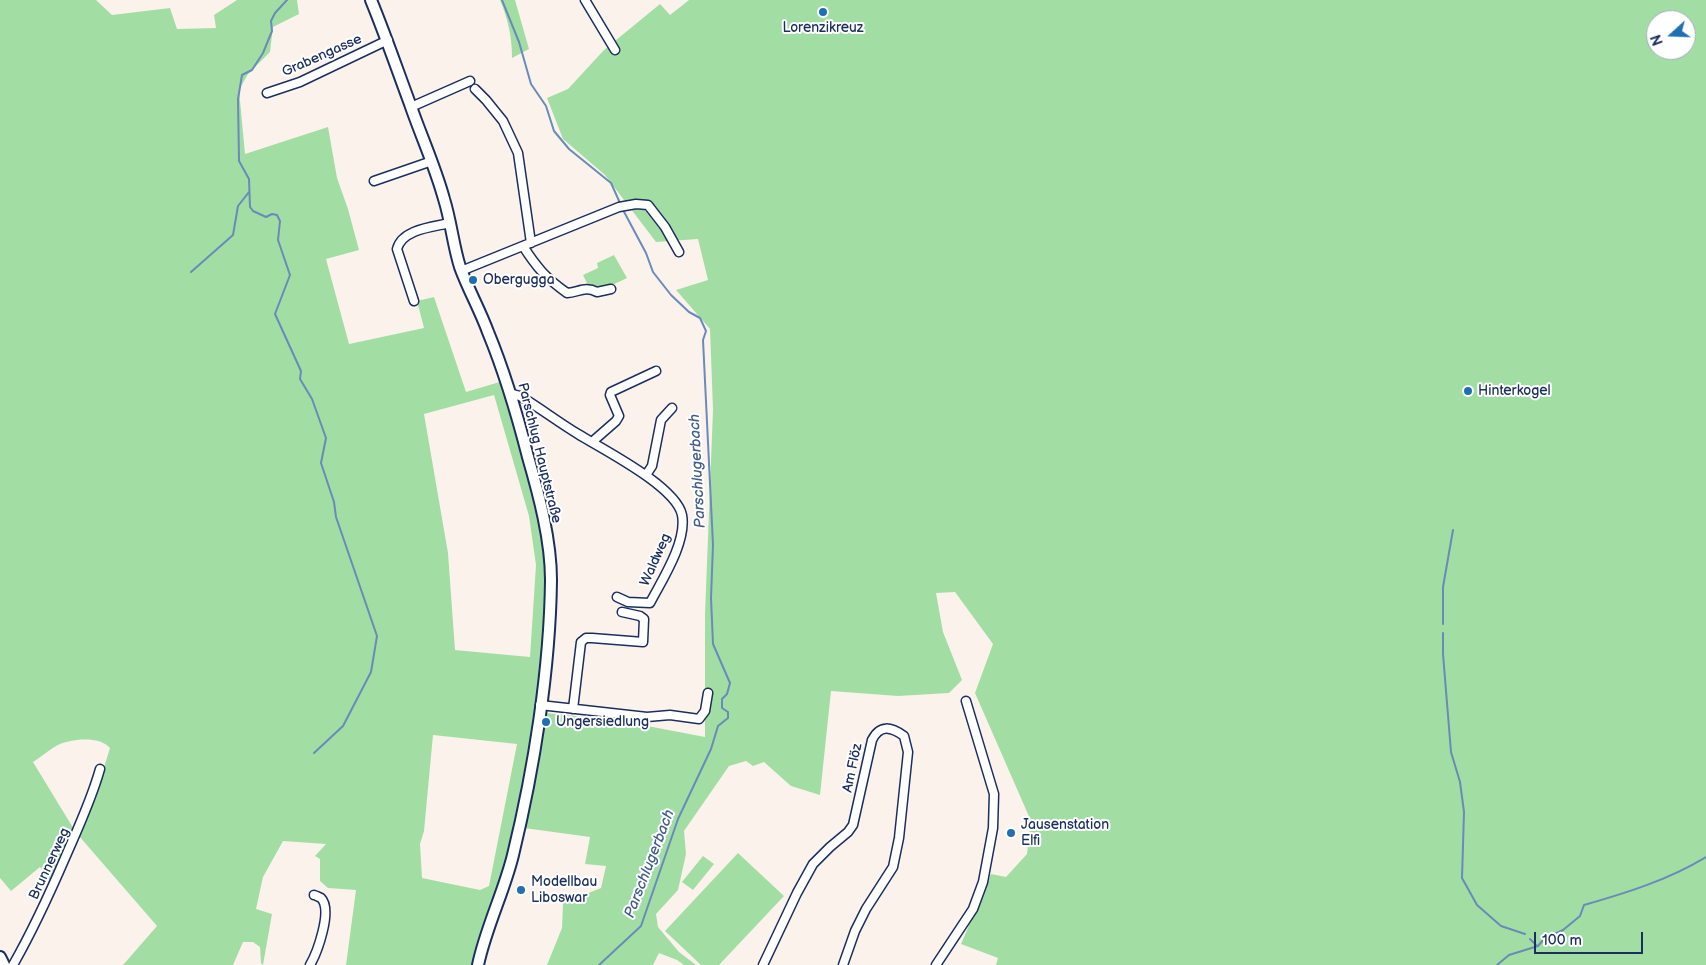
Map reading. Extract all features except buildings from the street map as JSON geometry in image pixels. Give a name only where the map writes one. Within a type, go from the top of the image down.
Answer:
[{"type":"main road","name":"Parschlug Hauptstraße","points":[[371,0],[388,40],[410,106],[432,161],[461,270],[512,394],[538,491],[551,577],[549,632],[529,776],[505,884],[481,948],[478,965]]},
{"type":"main road","points":[[0,957],[4,965]]},
{"type":"street","points":[[585,0],[615,50]]},
{"type":"street","name":"Grabengasse","points":[[267,93],[300,82],[388,40]]},
{"type":"street","points":[[410,106],[470,81]]},
{"type":"street","points":[[475,89],[503,122],[518,153],[527,244],[536,266],[544,276],[567,293],[583,288],[596,292],[611,289]]},
{"type":"street","points":[[374,181],[432,161]]},
{"type":"street","points":[[461,270],[622,207],[636,204],[648,206],[665,227],[679,252]]},
{"type":"street","points":[[414,300],[397,249],[399,243],[404,237],[413,233],[450,223]]},
{"type":"street","points":[[592,442],[616,421],[619,416],[610,396],[611,392],[656,371]]},
{"type":"street","name":"Waldweg","points":[[512,394],[520,396],[646,475],[667,493],[679,507],[682,514],[682,530],[671,562],[650,604],[628,602],[617,597]]},
{"type":"street","points":[[646,475],[652,466],[661,420],[672,408]]},
{"type":"street","points":[[574,709],[581,642],[586,638],[643,642],[644,619],[640,616],[622,612]]},
{"type":"street","points":[[540,705],[648,717],[670,715],[699,719],[705,711],[708,693]]},
{"type":"street","points":[[936,965],[973,908],[983,882],[993,828],[994,794],[966,701]]},
{"type":"street","name":"Am Flöz","points":[[763,965],[796,893],[813,864],[853,826],[872,740],[876,732],[882,729],[896,731],[904,736],[908,752],[899,838],[893,867],[859,923],[842,965]]},
{"type":"street","name":"Brunnerweg","points":[[13,965],[35,926],[80,828],[92,799],[100,769]]},
{"type":"street","points":[[310,965],[318,947],[325,920],[323,902],[321,898],[314,895]]},
{"type":"green space","points":[[0,0],[96,0],[112,15],[170,8],[177,29],[216,28],[214,15],[237,0],[297,0],[299,14],[273,27],[270,52],[248,74],[239,90],[245,154],[328,127],[337,178],[359,250],[326,259],[349,344],[424,328],[417,301],[434,297],[466,392],[503,381],[536,495],[547,569],[543,659],[531,742],[508,864],[474,965],[346,965],[356,890],[328,888],[320,881],[320,859],[315,856],[326,844],[283,841],[263,877],[256,909],[272,914],[263,965],[261,963],[260,947],[253,942],[243,942],[233,965],[123,965],[157,926],[79,836],[94,800],[110,748],[93,740],[79,740],[60,744],[33,762],[75,831],[52,885],[40,867],[11,891],[0,878]],"holes":[[[494,395],[529,516],[536,565],[530,657],[455,650],[448,553],[424,414]],[[433,735],[517,744],[489,886],[480,890],[422,878],[420,844],[424,831]]]},
{"type":"green space","points":[[500,0],[515,0],[529,49],[512,58],[509,28]]},
{"type":"green space","points":[[689,0],[1706,0],[1706,965],[996,965],[998,958],[961,944],[991,874],[1006,877],[1027,854],[1031,821],[975,693],[993,644],[955,592],[936,593],[943,632],[962,680],[949,693],[898,696],[831,691],[820,795],[791,786],[764,762],[753,766],[746,761],[729,766],[684,831],[686,854],[678,890],[656,914],[658,927],[679,952],[696,965],[684,965],[659,953],[653,965],[547,965],[562,928],[563,903],[601,888],[606,866],[585,864],[590,837],[524,828],[545,713],[616,720],[705,737],[705,614],[713,410],[710,329],[676,290],[708,280],[698,239],[656,242],[605,175],[563,139],[547,98],[568,89],[604,50],[660,4],[670,15]]},
{"type":"green space","points":[[614,255],[627,278],[604,289],[588,285],[583,275],[598,268],[597,263]]},
{"type":"green space","points":[[738,853],[784,896],[719,965],[701,965],[665,931]]},
{"type":"green space","points":[[703,856],[714,864],[693,890],[682,882]]},
{"type":"waterway","points":[[287,0],[275,13],[271,21],[272,31],[263,53],[252,70],[242,75],[238,99],[239,161],[249,179],[250,207],[253,211],[266,217],[272,214],[277,215],[280,221],[278,240],[290,275],[275,314],[301,371],[300,379],[312,399],[326,438],[321,463],[334,502],[336,517],[377,636],[371,672],[343,726],[314,753]]},
{"type":"waterway","name":"Parschlugerbach","points":[[502,0],[519,42],[531,84],[546,106],[554,131],[569,149],[611,183],[620,203]]},
{"type":"waterway","points":[[191,272],[233,235],[238,206],[249,192]]},
{"type":"waterway","name":"Parschlugerbach","points":[[599,965],[641,926],[678,819],[711,749],[718,726],[728,718],[728,712],[722,708],[722,699],[727,694],[730,683],[713,644],[711,598],[713,545],[703,340],[706,331],[700,318],[689,312],[671,295],[653,272],[646,253],[622,208]]},
{"type":"waterway","points":[[1443,624],[1443,587],[1453,530]]},
{"type":"waterway","points":[[1443,633],[1451,752],[1460,782],[1464,812],[1462,878],[1477,905],[1501,926],[1525,934]]},
{"type":"waterway","points":[[1497,965],[1509,955],[1538,946],[1544,939],[1563,930],[1580,916],[1584,905],[1631,891],[1662,879],[1706,857]]},
{"type":"waterway","points":[[1530,939],[1537,946]]},
{"type":"place","name":"Lorenzikreuz","points":[[823,12]]},
{"type":"place","name":"Obergugga","points":[[473,280]]},
{"type":"place","name":"Hinterkogel","points":[[1468,391]]},
{"type":"place","name":"Ungersiedlung","points":[[546,722]]},
{"type":"place","name":"Jausenstation Elfi","points":[[1011,833]]},
{"type":"place","name":"Modellbau Liboswar","points":[[521,890]]}]
